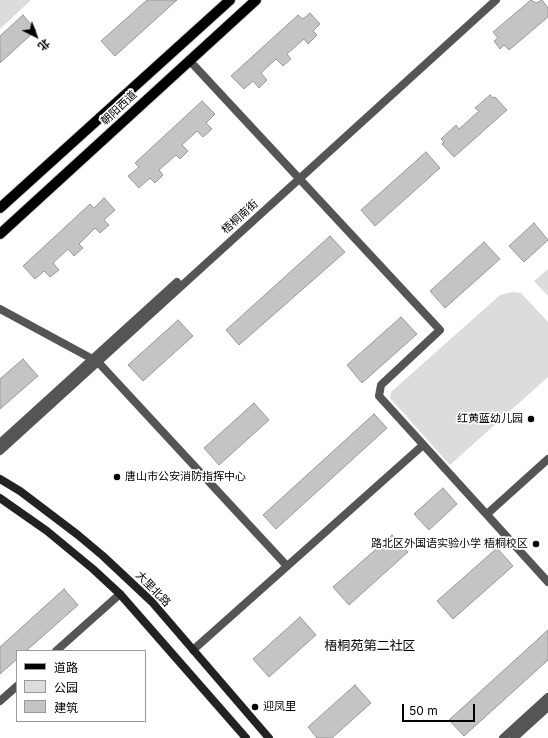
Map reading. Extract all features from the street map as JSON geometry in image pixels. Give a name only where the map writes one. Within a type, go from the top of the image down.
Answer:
[{"type":"main road","name":"朝阳西道","points":[[0,208],[230,0]]},
{"type":"main road","name":"朝阳西道","points":[[0,234],[256,0]]},
{"type":"main road","points":[[177,48],[189,60]]},
{"type":"main road","name":"大里北路","points":[[0,479],[45,510],[103,556],[152,602],[269,738]]},
{"type":"main road","points":[[0,498],[47,531],[93,569],[120,594],[246,738]]},
{"type":"street","name":"梧桐南街","points":[[0,451],[96,360],[489,0]]},
{"type":"street","name":"梧桐南街","points":[[297,177],[496,0]]},
{"type":"street","points":[[189,60],[440,330],[381,385],[379,396],[422,446],[487,514],[548,582]]},
{"type":"street","points":[[0,309],[96,360],[287,566]]},
{"type":"street","name":"梧桐南街","points":[[0,443],[96,360]]},
{"type":"street","points":[[193,650],[422,446]]},
{"type":"street","points":[[487,514],[548,459]]},
{"type":"street","points":[[57,650],[120,594]]},
{"type":"street","points":[[0,701],[16,687]]},
{"type":"street","points":[[503,738],[548,697]]},
{"type":"street","points":[[514,738],[548,707]]},
{"type":"green space","points":[[0,0],[31,0],[0,29]]},
{"type":"green space","points":[[548,269],[548,296],[534,281]]},
{"type":"green space","points":[[512,292],[521,293],[548,322],[548,377],[450,465],[390,398],[391,392],[500,295]]},
{"type":"building","points":[[147,0],[177,0],[115,56],[101,41]]},
{"type":"building","points":[[531,0],[536,3],[542,0],[548,8],[548,17],[509,50],[504,45],[500,49],[494,41],[498,38],[493,32]]},
{"type":"building","points":[[310,13],[320,24],[313,31],[317,35],[308,44],[304,39],[287,54],[291,59],[283,66],[276,59],[261,73],[267,80],[259,88],[253,81],[244,89],[231,76],[298,15],[303,19]]},
{"type":"building","points":[[23,15],[36,30],[0,63],[0,36]]},
{"type":"building","points":[[490,95],[493,98],[495,97],[507,110],[454,157],[442,144],[444,142],[441,139],[456,125],[459,129],[479,111],[475,108]]},
{"type":"building","points":[[202,101],[215,114],[206,123],[212,129],[203,137],[197,131],[182,145],[188,151],[180,159],[176,155],[159,170],[163,175],[155,183],[150,178],[139,188],[128,176],[139,167],[135,163]]},
{"type":"building","points":[[426,152],[440,168],[375,226],[361,210]]},
{"type":"building","points":[[104,198],[115,210],[104,220],[109,225],[100,233],[95,228],[79,244],[83,248],[74,256],[68,249],[53,263],[59,270],[50,277],[44,271],[35,279],[23,266],[90,204],[94,208]]},
{"type":"building","points":[[534,223],[548,240],[524,262],[509,246]]},
{"type":"building","points":[[330,236],[345,252],[239,345],[226,330]]},
{"type":"building","points":[[484,242],[500,259],[445,308],[430,291]]},
{"type":"building","points":[[401,317],[417,334],[362,383],[347,365]]},
{"type":"building","points":[[178,320],[193,336],[143,381],[128,365]]},
{"type":"building","points":[[23,359],[38,376],[0,409],[0,379]]},
{"type":"building","points":[[254,403],[269,420],[219,465],[204,448]]},
{"type":"building","points":[[374,414],[387,428],[276,529],[263,515]]},
{"type":"building","points":[[443,488],[457,504],[429,530],[414,514]]},
{"type":"building","points":[[392,535],[408,552],[349,605],[333,587]]},
{"type":"building","points":[[497,548],[513,566],[453,619],[437,601]]},
{"type":"building","points":[[64,589],[78,605],[27,650],[16,650],[16,660],[0,674],[0,647]]},
{"type":"building","points":[[300,617],[316,635],[269,677],[253,659]]},
{"type":"building","points":[[548,630],[548,660],[464,736],[449,720]]},
{"type":"building","points":[[355,685],[371,703],[332,738],[317,738],[308,727]]},
{"type":"place","name":"红黄蓝幼儿园","points":[[531,419]]},
{"type":"place","name":"唐山市公安消防指挥中心","points":[[117,477]]},
{"type":"place","name":"路北区外国语实验小学 梧桐校区","points":[[536,544]]},
{"type":"place","name":"迎凤里","points":[[255,707]]},
{"type":"district","name":"梧桐苑第二社区","points":[[370,646]]}]
